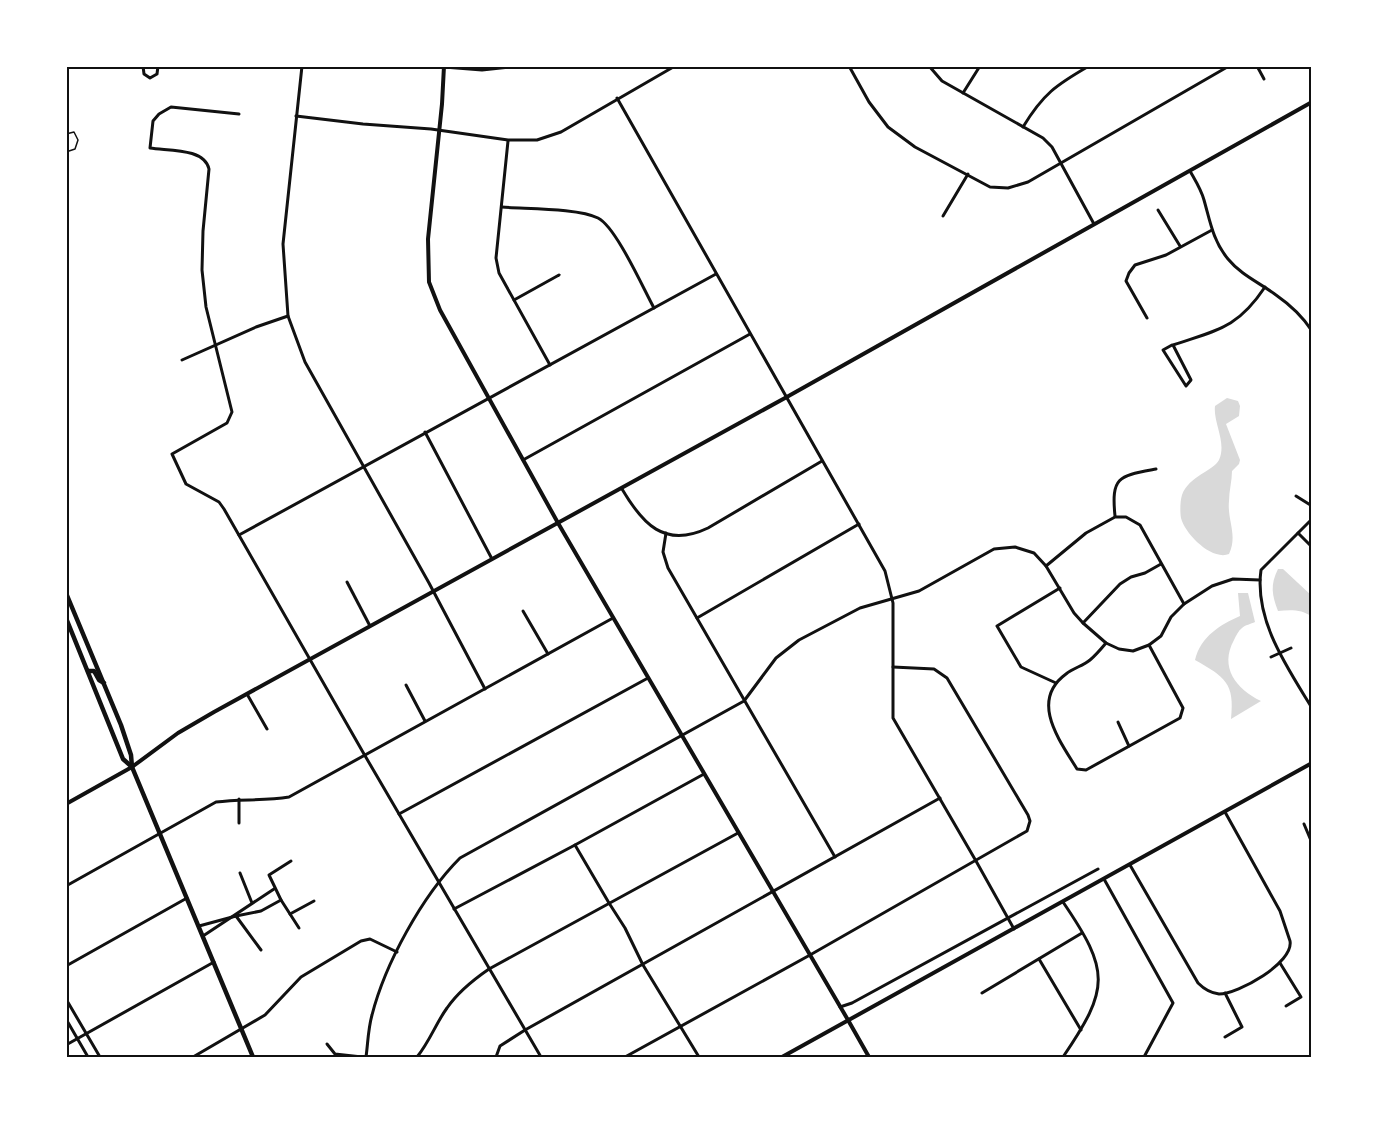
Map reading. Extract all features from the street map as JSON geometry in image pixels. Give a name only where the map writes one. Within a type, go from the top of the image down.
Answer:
[{"type":"main road","points":[[66,593],[104,683],[131,755],[132,767],[254,1057]]},
{"type":"main road","points":[[66,618],[123,759],[132,767]]},
{"type":"main road","points":[[88,670],[94,671],[99,680],[104,683]]},
{"type":"street","points":[[143,66],[144,74],[150,78],[157,74],[158,66]]},
{"type":"street","points":[[302,66],[283,244],[288,316],[305,362],[485,689]]},
{"type":"street","points":[[517,66],[482,70],[444,66],[428,238],[429,282],[440,310],[558,523],[869,1057]]},
{"type":"street","points":[[296,116],[438,130],[508,140],[537,140],[561,132],[675,66]]},
{"type":"street","points":[[849,66],[869,102],[888,127],[915,147],[990,187],[1008,188],[1028,182],[1229,66]]},
{"type":"street","points":[[928,66],[942,81],[1048,142],[1094,224]]},
{"type":"street","points":[[963,93],[980,66]]},
{"type":"street","points":[[1023,128],[1037,104],[1058,83],[1089,66]]},
{"type":"street","points":[[1257,66],[1264,79]]},
{"type":"street","points":[[617,99],[885,571],[892,600],[894,634],[893,718],[1014,929]]},
{"type":"street","points":[[66,804],[132,767],[178,733],[247,693],[622,489],[1312,102]]},
{"type":"street","points":[[239,114],[171,107],[159,114],[153,121],[150,148],[199,155],[207,161],[209,169],[202,270],[206,308],[214,346],[231,407],[231,416],[227,423],[172,454],[186,484],[219,502],[541,1057]]},
{"type":"street","points":[[508,140],[496,258],[499,273],[550,365]]},
{"type":"street","points":[[1189,170],[1200,190],[1212,230],[1229,260],[1242,272],[1289,305],[1312,331]]},
{"type":"street","points":[[943,216],[968,174]]},
{"type":"street","points":[[502,207],[583,213],[600,219],[615,235],[654,308]]},
{"type":"street","points":[[1158,210],[1180,246]]},
{"type":"street","points":[[1148,318],[1126,280],[1129,273],[1135,265],[1160,257],[1212,230]]},
{"type":"street","points":[[239,535],[716,274]]},
{"type":"street","points":[[514,300],[559,275]]},
{"type":"street","points":[[1173,345],[1191,380],[1186,386],[1163,350],[1173,345],[1210,334],[1227,326],[1249,309],[1264,287]]},
{"type":"street","points":[[182,360],[256,327],[288,316]]},
{"type":"street","points":[[523,460],[750,334]]},
{"type":"street","points":[[425,432],[492,560]]},
{"type":"street","points":[[622,489],[644,521],[666,533],[687,535],[701,532],[822,461]]},
{"type":"street","points":[[1115,517],[1113,494],[1121,479],[1131,473],[1156,469]]},
{"type":"street","points":[[1296,496],[1312,506]]},
{"type":"street","points":[[1046,566],[1086,532],[1115,517],[1126,517],[1140,525],[1184,604]]},
{"type":"street","points":[[1312,519],[1261,570],[1260,580],[1261,599],[1273,638],[1312,708]]},
{"type":"street","points":[[697,618],[859,524]]},
{"type":"street","points":[[666,533],[663,552],[665,561],[836,857]]},
{"type":"street","points":[[1298,533],[1312,547]]},
{"type":"street","points":[[327,1044],[334,1054],[364,1057],[371,1016],[397,952],[419,911],[438,883],[467,853],[744,701],[776,658],[799,640],[860,608],[919,591],[994,549],[1016,547],[1034,553],[1046,566],[1074,613],[1083,623],[1106,643],[1119,649],[1133,651],[1149,645],[1161,636],[1171,617],[1184,604],[1212,586],[1233,579],[1260,580]]},
{"type":"street","points":[[1083,623],[1120,585],[1131,577],[1145,573],[1161,564]]},
{"type":"street","points":[[347,582],[370,626]]},
{"type":"street","points":[[1056,683],[1021,667],[997,626],[1060,588]]},
{"type":"street","points":[[523,611],[548,654]]},
{"type":"street","points":[[66,886],[216,802],[239,799],[266,801],[289,797],[613,618]]},
{"type":"street","points":[[1106,643],[1090,660],[1066,674],[1056,683],[1049,700],[1048,714],[1053,728],[1077,769],[1086,770],[1180,717],[1183,708],[1149,645]]},
{"type":"street","points":[[1271,657],[1290,648]]},
{"type":"street","points":[[625,1057],[1023,835],[1029,827],[1028,815],[947,678],[934,669],[893,667]]},
{"type":"street","points":[[399,814],[648,678]]},
{"type":"street","points":[[406,685],[425,721]]},
{"type":"street","points":[[247,693],[267,729]]},
{"type":"street","points":[[1118,722],[1129,746]]},
{"type":"street","points":[[783,1057],[1312,763]]},
{"type":"street","points":[[454,909],[704,774]]},
{"type":"street","points":[[496,1057],[500,1046],[525,1030],[940,798]]},
{"type":"street","points":[[239,799],[239,823]]},
{"type":"street","points":[[1130,865],[1198,983],[1211,993],[1225,993],[1241,988],[1280,963],[1291,946],[1284,920],[1225,812]]},
{"type":"street","points":[[1304,824],[1312,843]]},
{"type":"street","points":[[417,1057],[433,1035],[446,1008],[468,984],[489,969],[738,832]]},
{"type":"street","points":[[575,845],[699,1057]]},
{"type":"street","points":[[291,861],[269,875],[280,900],[298,928]]},
{"type":"street","points":[[840,1007],[852,1003],[1098,869]]},
{"type":"street","points":[[240,873],[252,903]]},
{"type":"street","points":[[1104,879],[1173,1003],[1143,1057]]},
{"type":"street","points":[[203,936],[274,889]]},
{"type":"street","points":[[66,966],[187,898]]},
{"type":"street","points":[[199,926],[236,915],[261,912],[280,900]]},
{"type":"street","points":[[290,914],[314,901]]},
{"type":"street","points":[[1063,902],[1098,964],[1100,978],[1095,1002],[1081,1030],[1063,1057]]},
{"type":"street","points":[[236,915],[261,950]]},
{"type":"street","points":[[982,993],[1082,933]]},
{"type":"street","points":[[193,1057],[264,1015],[301,977],[361,941],[370,939],[397,952]]},
{"type":"street","points":[[1039,959],[1081,1030]]},
{"type":"street","points":[[66,1045],[214,962]]},
{"type":"street","points":[[1280,963],[1301,997],[1286,1006]]},
{"type":"street","points":[[1225,993],[1242,1027],[1225,1037]]},
{"type":"street","points":[[66,999],[100,1057]]},
{"type":"street","points":[[66,1019],[88,1057]]},
{"type":"lane","points":[[66,134],[74,132],[78,139],[75,149],[69,151],[66,149]]},
{"type":"shaded area","points":[[1227,398],[1238,401],[1240,406],[1239,416],[1226,424],[1240,460],[1232,471],[1229,494],[1232,547],[1229,554],[1222,555],[1207,550],[1193,538],[1181,518],[1180,507],[1185,488],[1219,460],[1221,439],[1215,406]]},
{"type":"shaded area","points":[[1278,569],[1283,569],[1312,596],[1312,617],[1300,611],[1278,611],[1273,590]]},
{"type":"shaded area","points":[[1238,593],[1248,593],[1255,622],[1243,627],[1237,634],[1230,650],[1229,668],[1238,684],[1261,701],[1231,719],[1231,697],[1226,682],[1214,671],[1195,660],[1202,644],[1212,632],[1240,616]]}]
